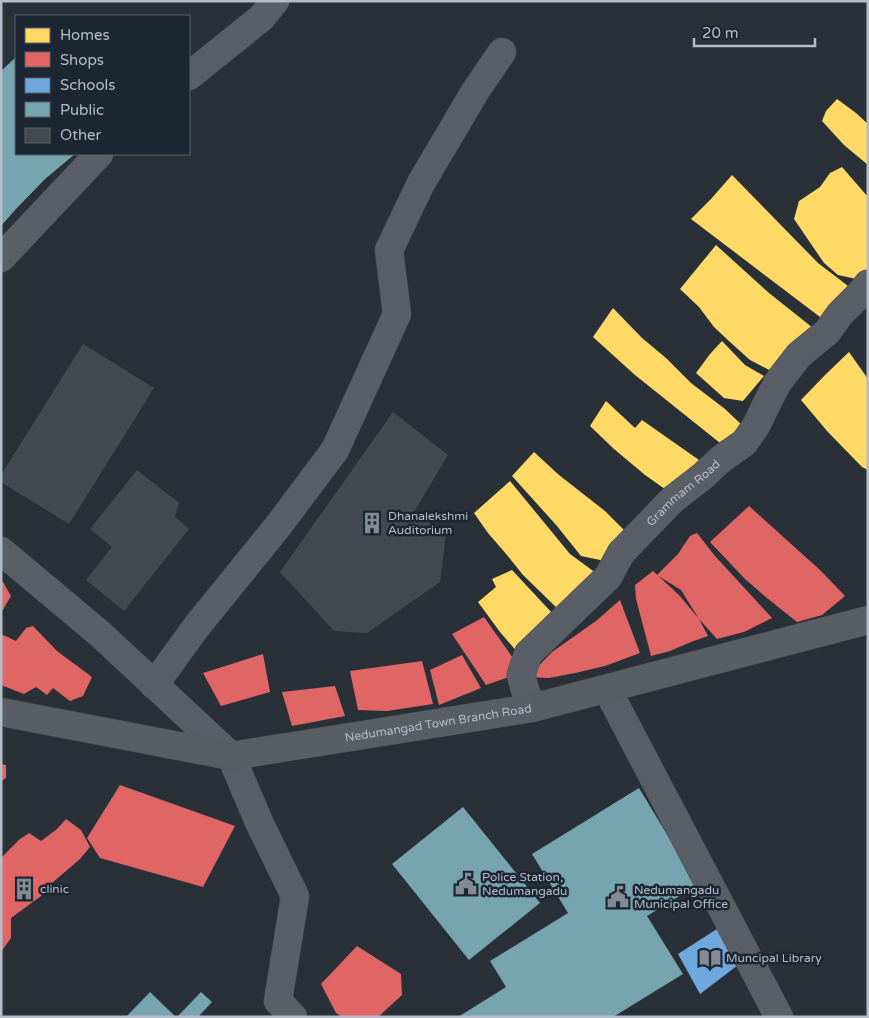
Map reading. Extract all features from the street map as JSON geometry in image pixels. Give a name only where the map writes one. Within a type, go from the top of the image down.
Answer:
[{"type":"main road","name":"Nedumangad Town Branch Road","points":[[1,712],[231,756],[532,708],[868,620]]},
{"type":"street","points":[[190,75],[261,18],[275,1]]},
{"type":"street","points":[[154,685],[197,626],[278,526],[335,450],[397,314],[389,250],[421,183],[476,90],[502,52]]},
{"type":"street","points":[[1,258],[98,155]]},
{"type":"street","name":"Grammam Road","points":[[532,708],[521,675],[528,654],[550,635],[608,577],[621,553],[672,500],[721,459],[744,443],[756,426],[778,382],[799,356],[827,332],[840,314],[868,284]]},
{"type":"street","points":[[1,551],[99,633],[231,756],[259,822],[295,896],[278,1001],[292,1017]]},
{"type":"street","points":[[607,689],[779,1017]]},
{"type":"building: Homes","points":[[837,99],[868,124],[868,165],[844,145],[822,121],[826,111]]},
{"type":"building: Homes","points":[[842,167],[868,197],[868,273],[861,280],[838,275],[824,263],[794,219],[799,201],[820,187],[830,173]]},
{"type":"building: Homes","points":[[732,175],[818,263],[852,289],[824,320],[691,219]]},
{"type":"building: Homes","points":[[716,245],[769,293],[813,328],[771,371],[750,360],[730,342],[680,289]]},
{"type":"building: Homes","points":[[613,308],[642,338],[666,358],[691,383],[725,409],[744,427],[725,447],[635,375],[593,337]]},
{"type":"building: Homes","points":[[722,341],[745,365],[764,376],[743,401],[724,398],[696,373]]},
{"type":"building: Homes","points":[[849,352],[868,379],[868,470],[862,467],[827,431],[801,400]]},
{"type":"building: Homes","points":[[606,401],[635,428],[642,420],[699,460],[672,494],[645,475],[590,426]]},
{"type":"building: Homes","points":[[534,452],[559,475],[605,511],[629,535],[605,561],[581,556],[512,476]]},
{"type":"building: Homes","points":[[510,481],[570,554],[600,576],[562,613],[523,575],[474,513]]},
{"type":"building: Homes","points":[[512,570],[553,614],[518,653],[478,602],[496,587],[492,579]]},
{"type":"building: Shops","points":[[749,506],[820,570],[845,596],[822,615],[797,622],[745,579],[710,542]]},
{"type":"building: Shops","points":[[697,533],[715,556],[772,618],[744,632],[717,639],[699,619],[681,590],[657,575],[678,554],[690,536]]},
{"type":"building: Shops","points":[[653,571],[679,595],[699,619],[708,636],[670,651],[651,656],[636,599],[635,585]]},
{"type":"building: Shops","points":[[1,581],[11,596],[1,613]]},
{"type":"building: Shops","points":[[620,600],[640,653],[605,666],[575,673],[549,678],[528,677],[552,652],[596,621]]},
{"type":"building: Shops","points":[[484,617],[518,665],[509,677],[486,685],[452,634]]},
{"type":"building: Shops","points":[[33,626],[57,651],[92,677],[83,696],[70,701],[53,688],[47,695],[36,687],[24,694],[1,685],[1,634],[16,641],[26,628]]},
{"type":"building: Shops","points":[[263,654],[270,692],[221,706],[203,673]]},
{"type":"building: Shops","points":[[462,655],[481,688],[439,705],[430,670]]},
{"type":"building: Shops","points":[[422,661],[433,704],[387,711],[358,710],[350,671]]},
{"type":"building: Shops","points":[[335,686],[345,716],[292,726],[282,692]]},
{"type":"building: Shops","points":[[1,764],[6,765],[6,778],[1,781]]},
{"type":"building: Shops","points":[[120,785],[235,826],[203,887],[100,858],[87,838]]},
{"type":"building: Shops","name":"clinic","points":[[66,819],[81,830],[90,847],[41,896],[11,918],[11,938],[1,952],[1,858],[20,839],[29,833],[41,841],[57,829]]},
{"type":"building: Shops","points":[[357,946],[401,974],[402,995],[378,1017],[342,1017],[336,1013],[321,984]]},
{"type":"building: Schools","name":"Muncipal Library","points":[[720,927],[742,962],[700,994],[678,954]]},
{"type":"building: Public","points":[[15,58],[15,155],[74,155],[45,179],[1,226],[1,71]]},
{"type":"building: Public","name":"Nedumangadu Municipal Office","points":[[639,788],[671,841],[689,829],[704,881],[647,916],[683,974],[613,1017],[458,1017],[506,987],[490,961],[568,913],[532,854]]},
{"type":"building: Public","name":"Police Station, Nedumangadu","points":[[463,807],[540,903],[469,960],[392,864]]},
{"type":"building: Public","points":[[150,992],[176,1017],[126,1017]]},
{"type":"building: Public","points":[[201,992],[212,1002],[198,1017],[177,1017]]},
{"type":"building: Other","points":[[83,344],[154,388],[69,524],[1,482],[1,475]]},
{"type":"building: Other","name":"Dhanalekshmi Auditorium","points":[[393,412],[448,455],[414,512],[446,535],[440,582],[367,633],[334,631],[280,572]]},
{"type":"building: Other","points":[[137,470],[179,503],[175,517],[189,529],[124,611],[86,580],[112,547],[90,529]]},
{"type":"place","name":"Dhanalekshmi Auditorium","points":[[372,523]]},
{"type":"place","name":"Police Station, Nedumangadu","points":[[466,884]]},
{"type":"place","name":"clinic","points":[[24,889]]},
{"type":"place","name":"Nedumangadu Municipal Office","points":[[618,897]]},
{"type":"place","name":"Muncipal Library","points":[[710,958]]}]
